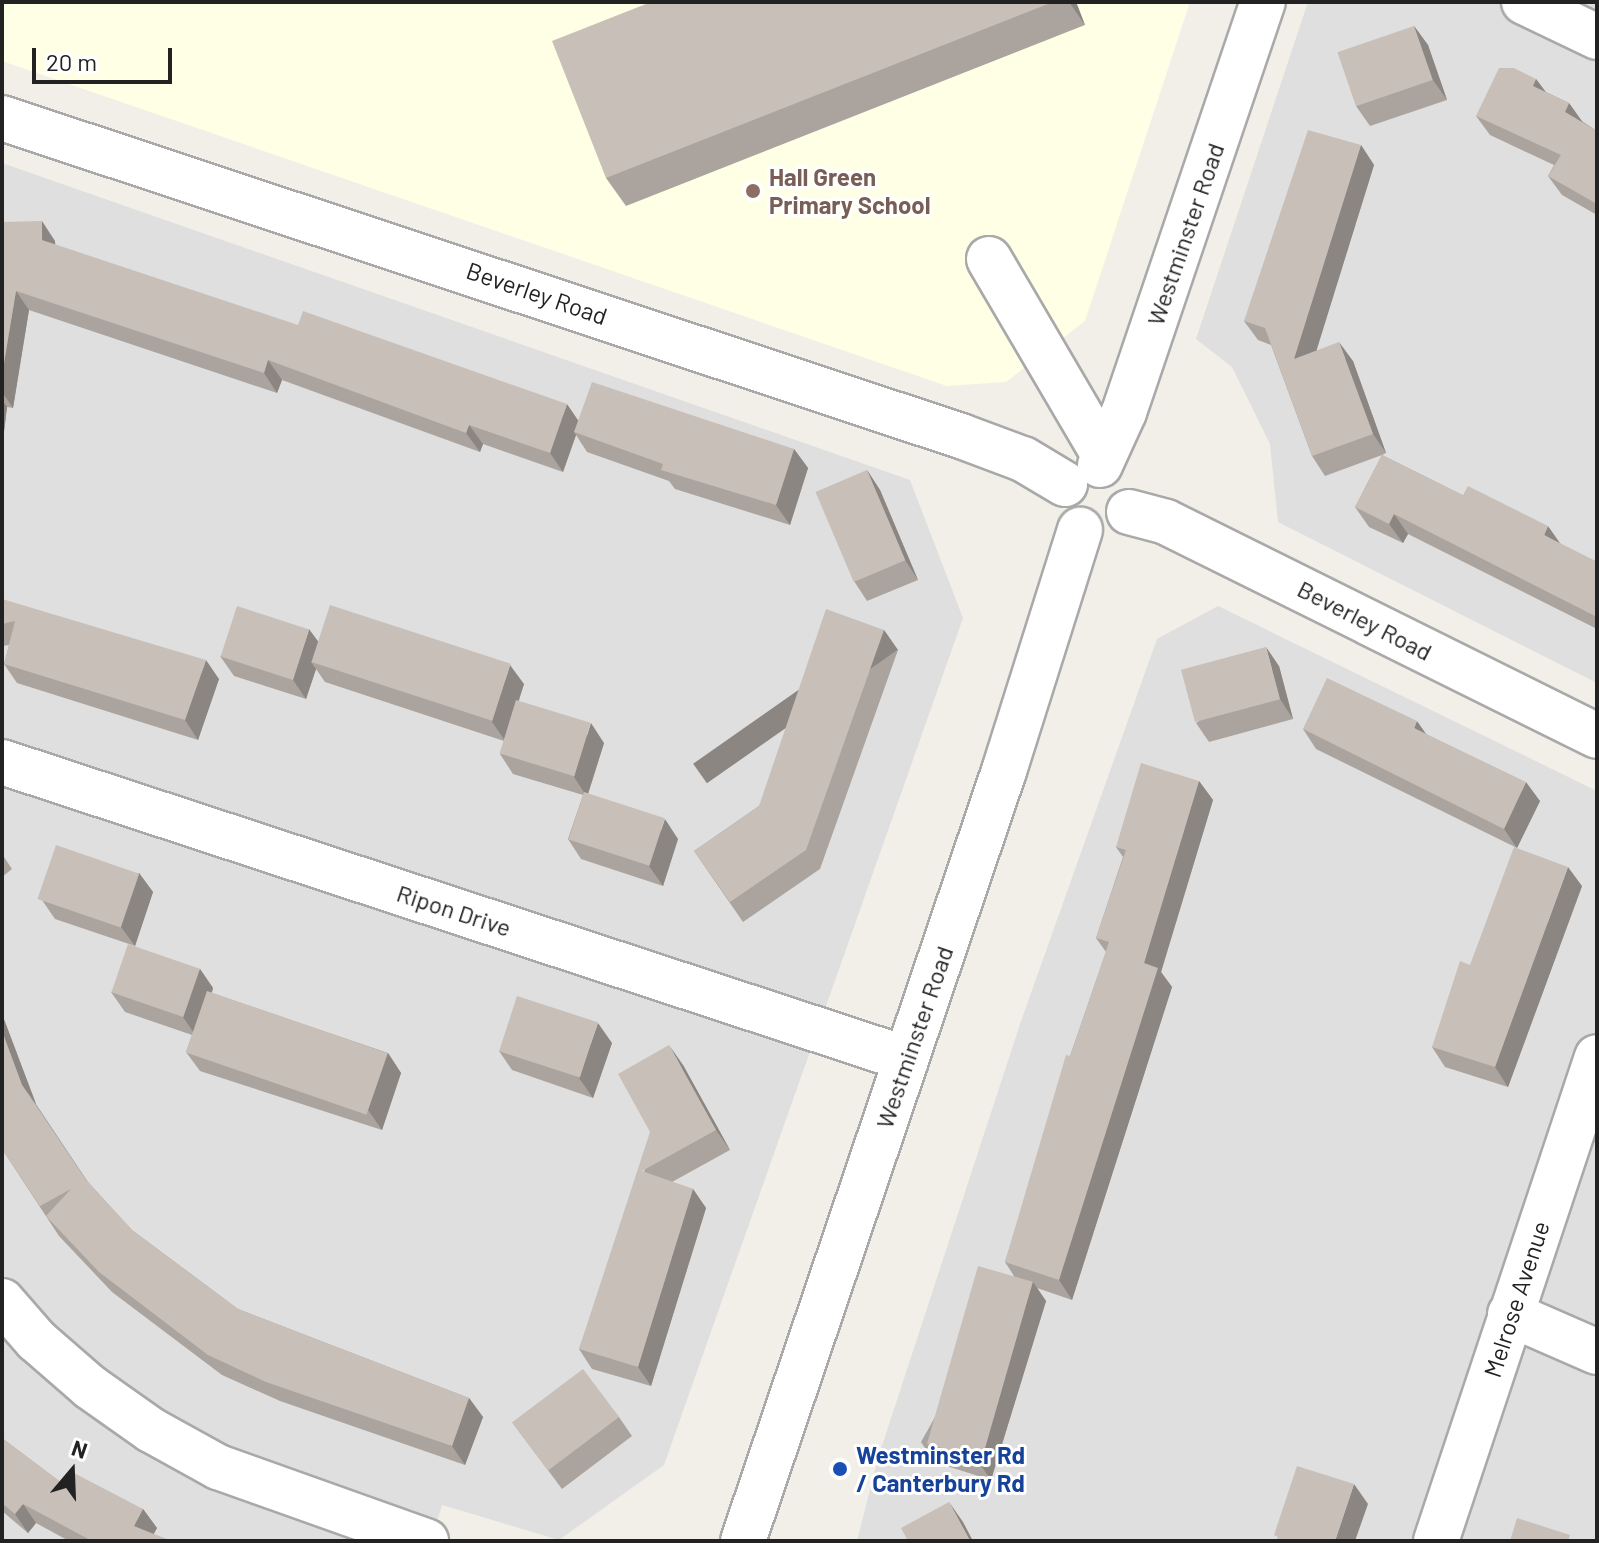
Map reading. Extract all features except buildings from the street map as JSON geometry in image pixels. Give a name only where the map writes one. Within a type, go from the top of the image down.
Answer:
[{"type":"street","name":"Westminster Road","points":[[743,1541],[907,1059],[1080,530],[1064,513],[1090,468],[1263,2]]},
{"type":"street","points":[[1524,2],[1597,37]]},
{"type":"street","name":"Beverley Road","points":[[2,118],[1023,459],[1090,468]]},
{"type":"street","points":[[989,259],[1090,468],[1126,482],[1129,512],[1105,533],[1080,530]]},
{"type":"street","name":"Beverley Road","points":[[1129,512],[1166,522],[1597,736]]},
{"type":"street","name":"Ripon Drive","points":[[2,762],[907,1059]]},
{"type":"street","name":"Melrose Avenue","points":[[1436,1541],[1597,1057]]},
{"type":"street","points":[[2,1301],[36,1340],[90,1387],[164,1437],[218,1467],[426,1541]]},
{"type":"street","points":[[1510,1314],[1597,1352]]},
{"type":"shaded area","name":"Hall Green Primary School","points":[[2,2],[1190,2],[1085,321],[1006,382],[947,386],[2,61]]},
{"type":"shaded area","points":[[1308,2],[1597,2],[1597,683],[1278,522],[1270,444],[1232,367],[1196,339]]},
{"type":"shaded area","points":[[2,163],[910,480],[963,618],[664,1465],[559,1540],[442,1505],[431,1541],[2,1541]]},
{"type":"shaded area","points":[[1218,606],[1597,791],[1597,1541],[857,1541],[878,1458],[1021,1021],[1157,639]]},
{"type":"place","name":"Hall Green Primary School","points":[[753,191]]},
{"type":"place","name":"Westminster Rd / Canterbury Rd","points":[[840,1469]]}]
